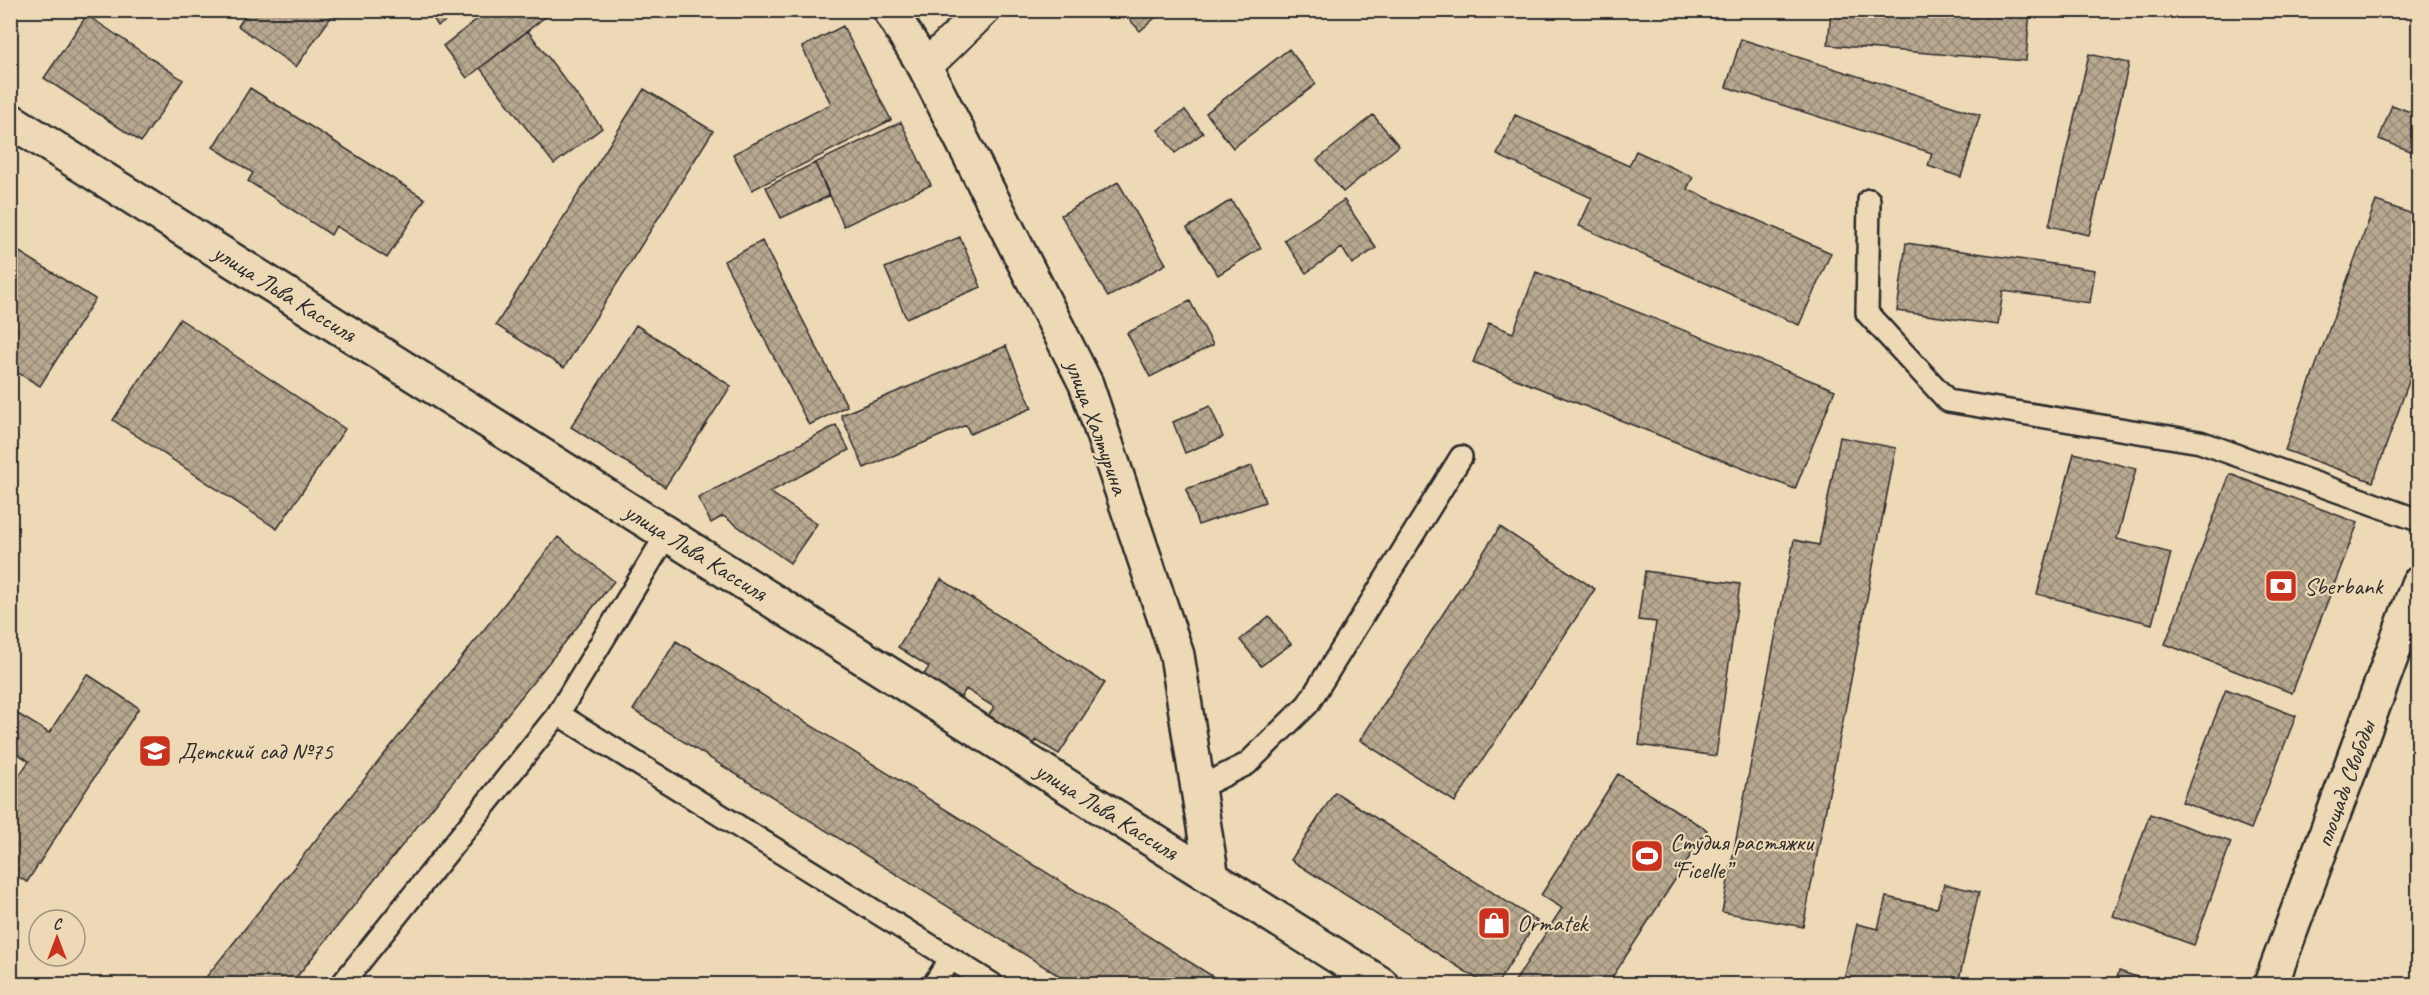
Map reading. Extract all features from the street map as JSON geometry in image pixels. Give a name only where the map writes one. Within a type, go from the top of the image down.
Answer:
[{"type":"street","name":"улица Халтурина","points":[[890,10],[925,67],[1086,384],[1177,655],[1212,878]]},
{"type":"street","points":[[925,67],[984,10]]},
{"type":"street","name":"улица Льва Кассиля","points":[[10,120],[1381,984]]},
{"type":"street","name":"площадь Свободы","points":[[2271,984],[2418,584]]},
{"type":"lane","points":[[1869,200],[1867,312],[1948,401],[2200,442],[2418,520]]},
{"type":"lane","points":[[1198,788],[1247,764],[1308,704],[1461,457]]},
{"type":"lane","points":[[342,984],[558,714],[667,534]]},
{"type":"lane","points":[[558,714],[950,960],[992,984]]},
{"type":"lane","points":[[934,984],[950,960]]},
{"type":"building","points":[[249,10],[336,10],[296,67],[238,26]]},
{"type":"building","points":[[428,10],[462,10],[438,26]]},
{"type":"building","points":[[489,10],[554,10],[467,78],[443,46]]},
{"type":"building","points":[[1121,10],[1164,10],[1140,31]]},
{"type":"building","points":[[1831,10],[2030,10],[2026,61],[1828,45]]},
{"type":"building","points":[[87,15],[183,80],[141,142],[44,78]]},
{"type":"building","points":[[843,26],[891,120],[752,190],[733,154],[831,104],[802,47]]},
{"type":"building","points":[[528,31],[602,128],[554,164],[480,68]]},
{"type":"building","points":[[1741,39],[1980,115],[1961,177],[1928,166],[1932,153],[1726,87]]},
{"type":"building","points":[[1289,49],[1316,84],[1233,148],[1206,113]]},
{"type":"building","points":[[2089,54],[2129,63],[2089,235],[2049,226]]},
{"type":"building","points":[[250,88],[425,199],[387,258],[336,226],[331,235],[248,181],[253,173],[213,147]]},
{"type":"building","points":[[644,89],[713,131],[564,368],[496,325]]},
{"type":"building","points":[[2392,105],[2418,115],[2418,154],[2379,139]]},
{"type":"building","points":[[1185,110],[1203,133],[1175,153],[1158,130]]},
{"type":"building","points":[[1373,115],[1399,146],[1343,192],[1317,160]]},
{"type":"building","points":[[1515,115],[1629,166],[1636,151],[1693,177],[1687,189],[1831,253],[1799,325],[1579,226],[1592,198],[1497,155]]},
{"type":"building","points":[[901,122],[931,185],[844,226],[815,163]]},
{"type":"building","points":[[815,163],[829,196],[781,218],[766,187]]},
{"type":"building","points":[[1118,182],[1166,264],[1108,297],[1061,215]]},
{"type":"building","points":[[1231,200],[1261,248],[1218,275],[1187,228]]},
{"type":"building","points":[[1344,200],[1376,248],[1352,264],[1342,248],[1306,273],[1284,240]]},
{"type":"building","points":[[2376,201],[2418,216],[2418,356],[2373,482],[2285,450]]},
{"type":"building","points":[[960,237],[981,287],[906,318],[885,268]]},
{"type":"building","points":[[762,241],[847,406],[809,425],[724,261]]},
{"type":"building","points":[[1906,243],[2095,270],[2090,303],[2003,291],[1998,325],[1897,311]]},
{"type":"building","points":[[10,246],[95,299],[40,386],[10,368]]},
{"type":"building","points":[[1536,272],[1835,390],[1795,489],[1473,362],[1489,323],[1513,333]]},
{"type":"building","points":[[1190,301],[1213,345],[1150,377],[1127,333]]},
{"type":"building","points":[[180,319],[345,429],[277,529],[113,420]]},
{"type":"building","points":[[636,325],[731,386],[665,487],[571,427]]},
{"type":"building","points":[[1006,346],[1032,408],[970,434],[966,425],[864,468],[841,415]]},
{"type":"building","points":[[1210,406],[1223,437],[1185,453],[1173,422]]},
{"type":"building","points":[[836,425],[849,450],[770,492],[817,524],[790,563],[723,516],[711,523],[698,498]]},
{"type":"building","points":[[1840,437],[1896,448],[1803,927],[1722,912],[1794,540],[1819,545]]},
{"type":"building","points":[[2074,453],[2136,469],[2117,539],[2171,553],[2152,624],[2037,594]]},
{"type":"building","points":[[1252,466],[1265,502],[1198,525],[1186,489]]},
{"type":"building","points":[[2230,474],[2358,523],[2292,693],[2165,644]]},
{"type":"building","points":[[1500,527],[1595,589],[1455,802],[1360,740]]},
{"type":"building","points":[[558,537],[614,581],[291,984],[207,984],[203,981]]},
{"type":"building","points":[[1645,571],[1740,584],[1716,756],[1639,745],[1656,622],[1638,620]]},
{"type":"building","points":[[941,579],[1105,683],[1059,754],[1036,740],[1031,748],[986,719],[994,707],[966,689],[958,702],[921,679],[929,667],[898,647]]},
{"type":"building","points":[[1269,616],[1291,644],[1261,666],[1240,640]]},
{"type":"building","points":[[676,641],[1225,984],[1072,984],[633,710]]},
{"type":"building","points":[[87,674],[139,708],[27,882],[10,872],[10,789],[29,761],[10,749],[10,709],[49,733]]},
{"type":"building","points":[[2226,689],[2296,716],[2251,829],[2182,802]]},
{"type":"building","points":[[1618,774],[1707,830],[1608,984],[1513,984],[1562,908],[1541,895]]},
{"type":"building","points":[[1335,792],[1537,921],[1497,984],[1485,984],[1291,860]]},
{"type":"building","points":[[2150,814],[2231,842],[2194,945],[2113,916]]},
{"type":"building","points":[[1944,884],[1979,892],[1958,984],[1843,984],[1857,924],[1878,929],[1886,897],[1937,908]]},
{"type":"building","points":[[2119,971],[2158,984],[2115,984]]},
{"type":"place","name":"Sberbank","points":[[2281,586]]},
{"type":"place","name":"Детский сад №75","points":[[155,751]]},
{"type":"place","name":"Студия растяжки “Ficelle”","points":[[1647,856]]},
{"type":"place","name":"Ormatek","points":[[1494,923]]}]
